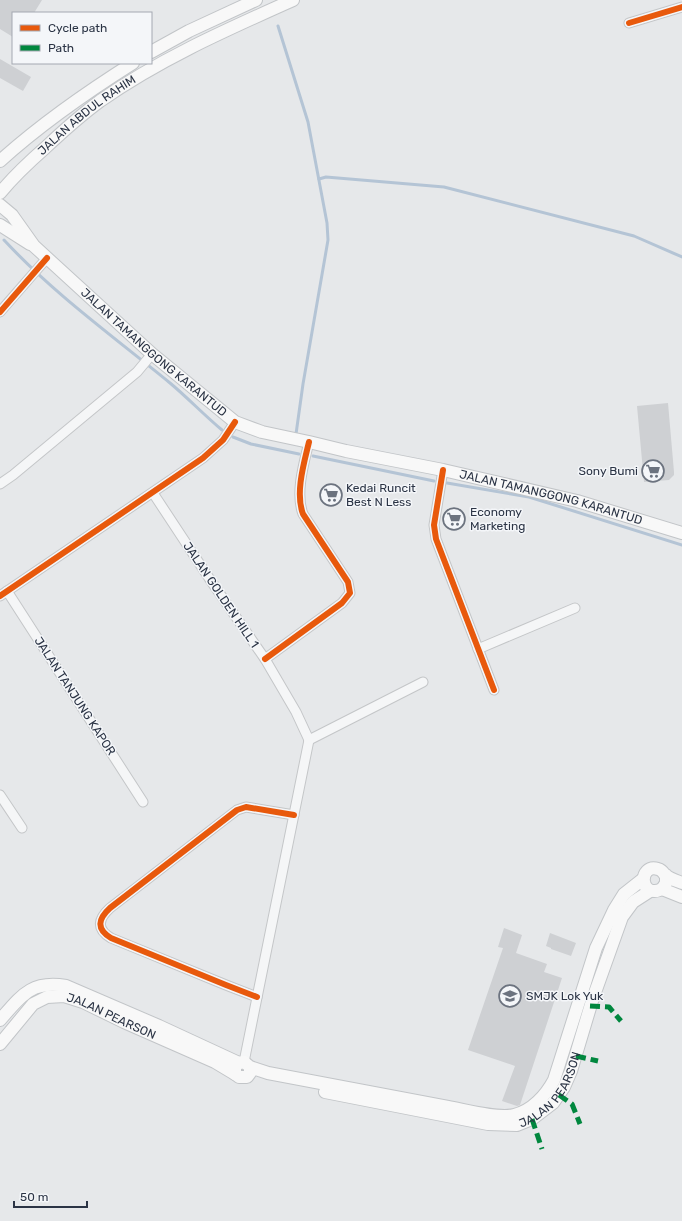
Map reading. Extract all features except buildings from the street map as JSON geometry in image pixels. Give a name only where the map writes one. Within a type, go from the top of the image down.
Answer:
[{"type":"main road","points":[[152,51],[189,31],[256,0]]},
{"type":"main road","name":"JALAN ABDUL RAHIM","points":[[0,193],[19,172],[99,102],[181,52],[293,0]]},
{"type":"main road","name":"JALAN ABDUL RAHIM","points":[[0,160],[76,102],[132,64]]},
{"type":"main road","points":[[0,198],[0,204]]},
{"type":"main road","name":"JALAN TAMANGGONG KARANTUD","points":[[0,204],[12,215],[34,246],[40,265],[149,357],[235,422],[262,432],[346,451],[443,470],[577,501],[682,533]]},
{"type":"main road","name":"JALAN TAMANGGONG KARANTUD","points":[[0,225],[34,246]]},
{"type":"main road","points":[[682,883],[666,875],[660,869],[653,868],[646,872],[643,878],[645,886],[682,897]]},
{"type":"main road","points":[[656,890],[666,883],[666,875]]},
{"type":"main road","name":"JALAN PEARSON","points":[[0,1020],[19,999],[34,988],[54,984],[66,986],[159,1026],[243,1069],[487,1114],[508,1116],[520,1113],[535,1104],[543,1096],[554,1080],[596,948],[614,910],[624,894],[643,878]]},
{"type":"main road","name":"JALAN PEARSON","points":[[0,1044],[33,1004],[47,997],[64,996],[83,1002],[124,1022],[215,1062],[488,1124],[509,1126],[525,1123],[540,1114],[553,1103],[564,1087],[571,1071],[592,1001],[622,918],[633,902],[656,890]]},
{"type":"street","points":[[629,23],[682,6]]},
{"type":"street","points":[[0,312],[40,265]]},
{"type":"street","points":[[0,484],[13,475],[137,372],[149,357]]},
{"type":"street","points":[[3,593],[203,458],[223,440],[235,422]]},
{"type":"street","points":[[265,659],[342,602],[350,593],[348,582],[300,508],[303,466],[309,442]]},
{"type":"street","points":[[443,470],[434,525],[436,539],[494,690]]},
{"type":"street","name":"JALAN GOLDEN HILL 1","points":[[153,492],[209,578],[265,659],[296,712],[309,740]]},
{"type":"street","name":"JALAN TANJUNG KAPOR","points":[[3,593],[143,802]]},
{"type":"street","points":[[478,649],[575,608]]},
{"type":"street","points":[[243,1069],[309,740],[423,682]]},
{"type":"street","points":[[0,795],[22,828]]},
{"type":"street","points":[[257,996],[226,985],[105,935],[100,925],[101,918],[110,908],[237,810],[246,807],[294,815]]},
{"type":"waterway","points":[[278,26],[308,122],[327,223],[328,240],[303,384],[296,434]]},
{"type":"waterway","points":[[319,179],[326,177],[444,187],[634,236],[682,257]]},
{"type":"waterway","points":[[4,240],[43,279],[170,383],[222,430]]},
{"type":"waterway","points":[[233,437],[251,444],[299,454]]},
{"type":"waterway","points":[[313,456],[434,481]]},
{"type":"waterway","points":[[447,483],[529,497],[682,545]]},
{"type":"marked path","points":[[590,1006],[609,1007],[621,1021]]},
{"type":"marked path","points":[[576,1056],[598,1061]]},
{"type":"marked path","points":[[559,1095],[572,1104],[580,1124]]},
{"type":"marked path","points":[[532,1119],[542,1149]]},
{"type":"cycle path","points":[[629,23],[682,7]]},
{"type":"cycle path","points":[[0,312],[47,258]]},
{"type":"cycle path","points":[[0,596],[203,458],[223,440],[235,422]]},
{"type":"cycle path","points":[[265,659],[342,603],[350,593],[348,582],[303,514],[300,488],[309,442]]},
{"type":"cycle path","points":[[443,470],[434,525],[436,539],[494,690]]},
{"type":"cycle path","points":[[257,997],[111,938],[106,935],[100,924],[103,916],[110,908],[237,810],[246,807],[294,815]]},
{"type":"place","name":"Sony Bumi","points":[[653,471]]},
{"type":"place","name":"Kedai Runcit Best N Less","points":[[331,495]]},
{"type":"place","name":"Economy Marketing","points":[[454,519]]},
{"type":"place","name":"SMJK Lok Yuk","points":[[510,996]]}]
